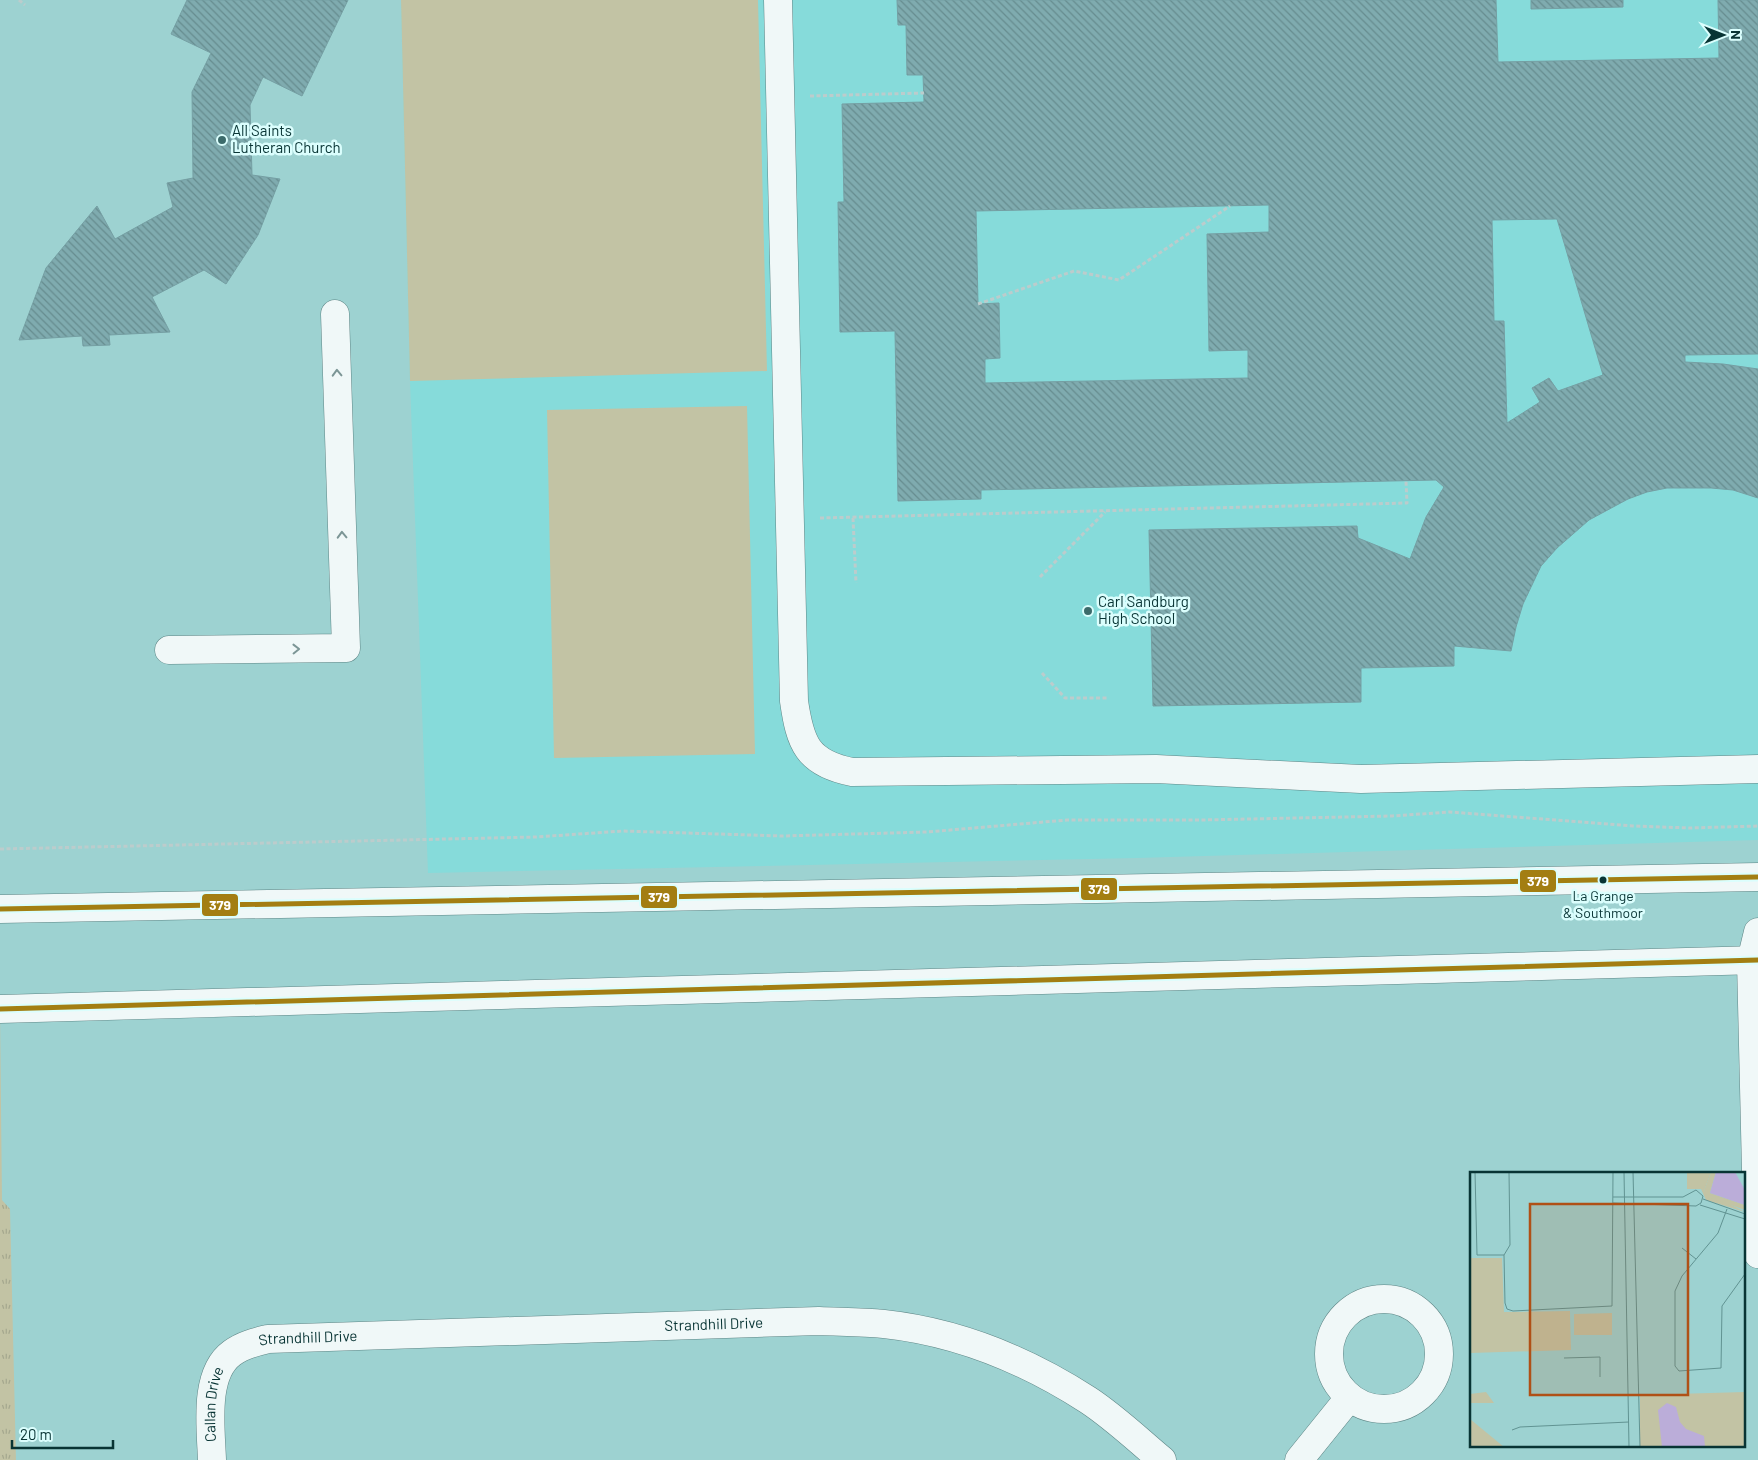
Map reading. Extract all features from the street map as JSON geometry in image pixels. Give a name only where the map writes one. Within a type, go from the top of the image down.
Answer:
[{"type":"main road","points":[[778,0],[794,701],[797,725],[804,746],[817,760],[832,768],[852,772],[1156,770],[1361,779],[1758,769]]},
{"type":"main road","points":[[169,650],[346,648],[335,314]]},
{"type":"main road","points":[[0,909],[1758,877]]},
{"type":"main road","points":[[1758,932],[1755,961],[1758,1254]]},
{"type":"main road","points":[[0,1009],[1755,961]]},
{"type":"main road","points":[[1375,1300],[1401,1302],[1420,1312],[1434,1331],[1439,1354],[1435,1374],[1426,1390],[1410,1403],[1388,1410],[1368,1408],[1349,1398],[1338,1385],[1329,1365],[1328,1351],[1336,1326],[1356,1306],[1375,1300]]},
{"type":"main road","name":"Strandhill Drive","points":[[230,1354],[248,1344],[268,1339],[819,1321],[884,1324],[951,1336],[995,1350],[1031,1367],[1089,1401],[1162,1460]]},
{"type":"main road","name":"Callan Drive","points":[[212,1460],[211,1398],[216,1373],[230,1354]]},
{"type":"main road","points":[[1299,1460],[1349,1398]]},
{"type":"path","points":[[19,0],[25,5]]},
{"type":"path","points":[[810,106],[810,96],[924,93]]},
{"type":"path","points":[[978,304],[1074,271],[1119,280],[1230,206]]},
{"type":"path","points":[[816,518],[1407,503],[1406,481]]},
{"type":"path","points":[[1040,577],[1105,512]]},
{"type":"path","points":[[853,518],[856,582]]},
{"type":"path","points":[[1042,673],[1065,698],[1108,698]]},
{"type":"path","points":[[0,849],[536,837],[623,831],[782,836],[927,832],[1067,820],[1201,820],[1392,816],[1450,812],[1652,827],[1758,826]]},
{"type":"shaded area","name":"Carl Sandburg High School","points":[[401,0],[1758,0],[1758,840],[1137,858],[428,873],[410,381]]},
{"type":"green space","points":[[401,0],[758,0],[767,371],[410,381]]},
{"type":"green space","points":[[747,406],[755,754],[554,758],[547,410]]},
{"type":"green space","points":[[0,1012],[2,1200],[10,1209],[16,1460],[0,1460]]},
{"type":"building","name":"All Saints Lutheran Church","points":[[187,0],[348,0],[302,96],[263,77],[250,105],[252,175],[280,179],[258,235],[226,284],[204,270],[152,297],[170,332],[109,335],[110,345],[83,346],[82,336],[19,340],[46,268],[97,206],[115,239],[173,207],[167,183],[193,178],[192,92],[211,53],[171,34]]},
{"type":"building","name":"Carl Sandburg High School","points":[[897,0],[1496,0],[1498,62],[1719,58],[1718,0],[1758,0],[1758,354],[1685,355],[1685,362],[1723,364],[1758,369],[1758,498],[1733,490],[1667,488],[1647,492],[1628,499],[1589,520],[1557,548],[1541,566],[1523,604],[1511,651],[1454,646],[1454,666],[1361,668],[1361,702],[1153,706],[1149,530],[1357,526],[1358,538],[1410,559],[1426,517],[1444,487],[1436,480],[981,490],[981,499],[898,501],[895,331],[840,332],[838,202],[844,202],[842,104],[924,102],[923,75],[907,75],[906,25],[898,25]],"holes":[[[1269,205],[1269,232],[1207,234],[1209,351],[1248,350],[1248,378],[985,383],[985,359],[1000,358],[999,303],[978,304],[976,211]],[[1557,219],[1603,375],[1558,391],[1549,378],[1532,388],[1540,402],[1507,423],[1504,321],[1494,321],[1492,220]]]},
{"type":"building","points":[[1531,0],[1623,0],[1623,7],[1531,9]]},
{"type":"transit line","name":"379","points":[[0,909],[1758,877]]},
{"type":"transit line","name":"379","points":[[0,1009],[1758,960]]},
{"type":"place","name":"All Saints Lutheran Church","points":[[222,140]]},
{"type":"place","name":"Carl Sandburg High School","points":[[1088,611]]},
{"type":"place","name":"La Grange & Southmoor","points":[[1603,880]]}]
